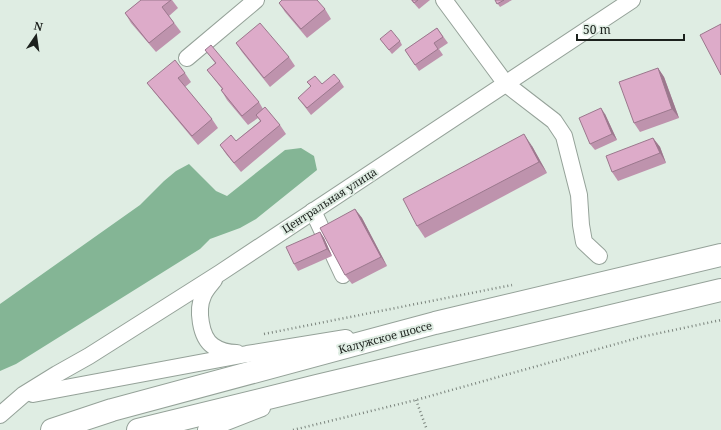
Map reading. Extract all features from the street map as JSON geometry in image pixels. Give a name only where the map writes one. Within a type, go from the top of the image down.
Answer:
[{"type":"highway","name":"Калужское шоссе","points":[[52,430],[112,410],[435,323],[721,255]]},
{"type":"highway","points":[[138,430],[721,290]]},
{"type":"street","points":[[187,58],[256,0]]},
{"type":"street","points":[[444,0],[506,84],[554,121],[564,136],[578,195],[584,242],[599,256]]},
{"type":"street","name":"Центральная улица","points":[[23,396],[220,273],[632,0]]},
{"type":"street","points":[[377,174],[434,131]]},
{"type":"street","points":[[313,211],[343,275]]},
{"type":"street","points":[[220,273],[202,297],[200,316],[203,331],[212,345],[228,353],[247,354]]},
{"type":"street","points":[[0,402],[23,396],[247,354],[435,323]]},
{"type":"street","points":[[206,430],[317,386]]},
{"type":"street","points":[[0,415],[23,396]]},
{"type":"path","points":[[258,336],[515,284]]},
{"type":"path","points":[[293,430],[416,400],[641,337],[721,320]]},
{"type":"path","points":[[416,400],[427,430]]},
{"type":"green space","points":[[301,148],[314,156],[317,170],[256,219],[240,228],[210,239],[200,249],[16,364],[0,371],[0,304],[140,205],[176,171],[189,164],[216,191],[227,196],[285,150]]},
{"type":"building","points":[[141,0],[171,0],[162,7],[174,23],[149,43],[125,13]]},
{"type":"building","points":[[282,0],[317,0],[325,9],[301,29],[279,3]]},
{"type":"building","points":[[495,0],[504,0],[497,4]]},
{"type":"building","points":[[260,23],[289,57],[264,78],[236,43]]},
{"type":"building","points":[[721,24],[721,75],[700,35]]},
{"type":"building","points":[[437,28],[443,37],[434,43],[438,49],[415,65],[405,50]]},
{"type":"building","points":[[391,30],[400,41],[389,50],[380,39]]},
{"type":"building","points":[[211,45],[259,102],[242,116],[221,90],[223,89],[207,70],[216,63],[205,50]]},
{"type":"building","points":[[175,60],[185,73],[178,78],[212,119],[192,136],[147,83]]},
{"type":"building","points":[[658,68],[672,109],[634,123],[619,82]]},
{"type":"building","points":[[334,74],[340,81],[307,108],[298,98],[311,86],[307,82],[315,76],[322,84]]},
{"type":"building","points":[[265,107],[280,125],[234,163],[220,145],[231,135],[236,141],[261,121],[256,115]]},
{"type":"building","points":[[601,108],[612,134],[590,144],[579,118]]},
{"type":"building","points":[[524,134],[539,162],[417,226],[403,199]]},
{"type":"building","points":[[653,138],[660,153],[612,172],[606,156]]},
{"type":"building","points":[[355,209],[381,257],[345,275],[320,228]]},
{"type":"building","points":[[320,232],[327,249],[294,264],[286,247]]}]
